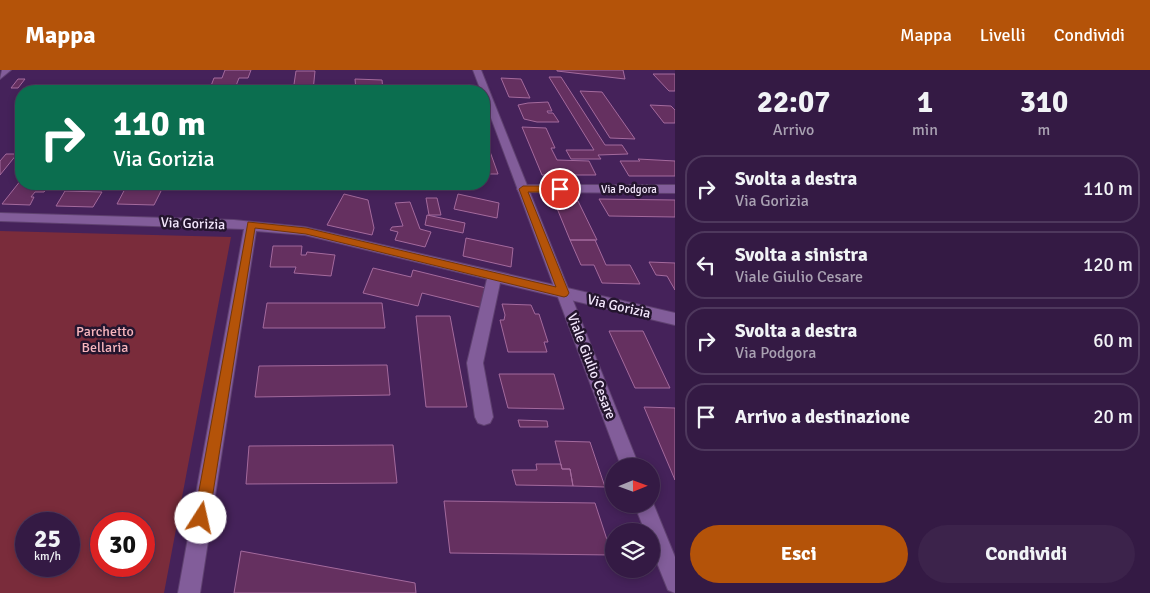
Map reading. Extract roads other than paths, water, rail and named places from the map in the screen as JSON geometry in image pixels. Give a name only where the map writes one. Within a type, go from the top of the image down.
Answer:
[{"type":"street","points":[[0,76],[7,70]]},
{"type":"street","name":"Viale Giulio Cesare","points":[[477,70],[483,85]]},
{"type":"street","name":"Viale Giulio Cesare","points":[[490,104],[627,458]]},
{"type":"street","name":"Via Podgora","points":[[523,189],[675,189]]},
{"type":"street","name":"Via Gorizia","points":[[0,216],[251,225],[306,231],[675,319]]},
{"type":"street","points":[[189,593],[251,225]]},
{"type":"street","points":[[484,417],[475,363],[494,277]]},
{"type":"street","points":[[647,513],[675,584]]},
{"type":"park label","name":"Parchetto Bellaria","points":[[105,340]]}]
